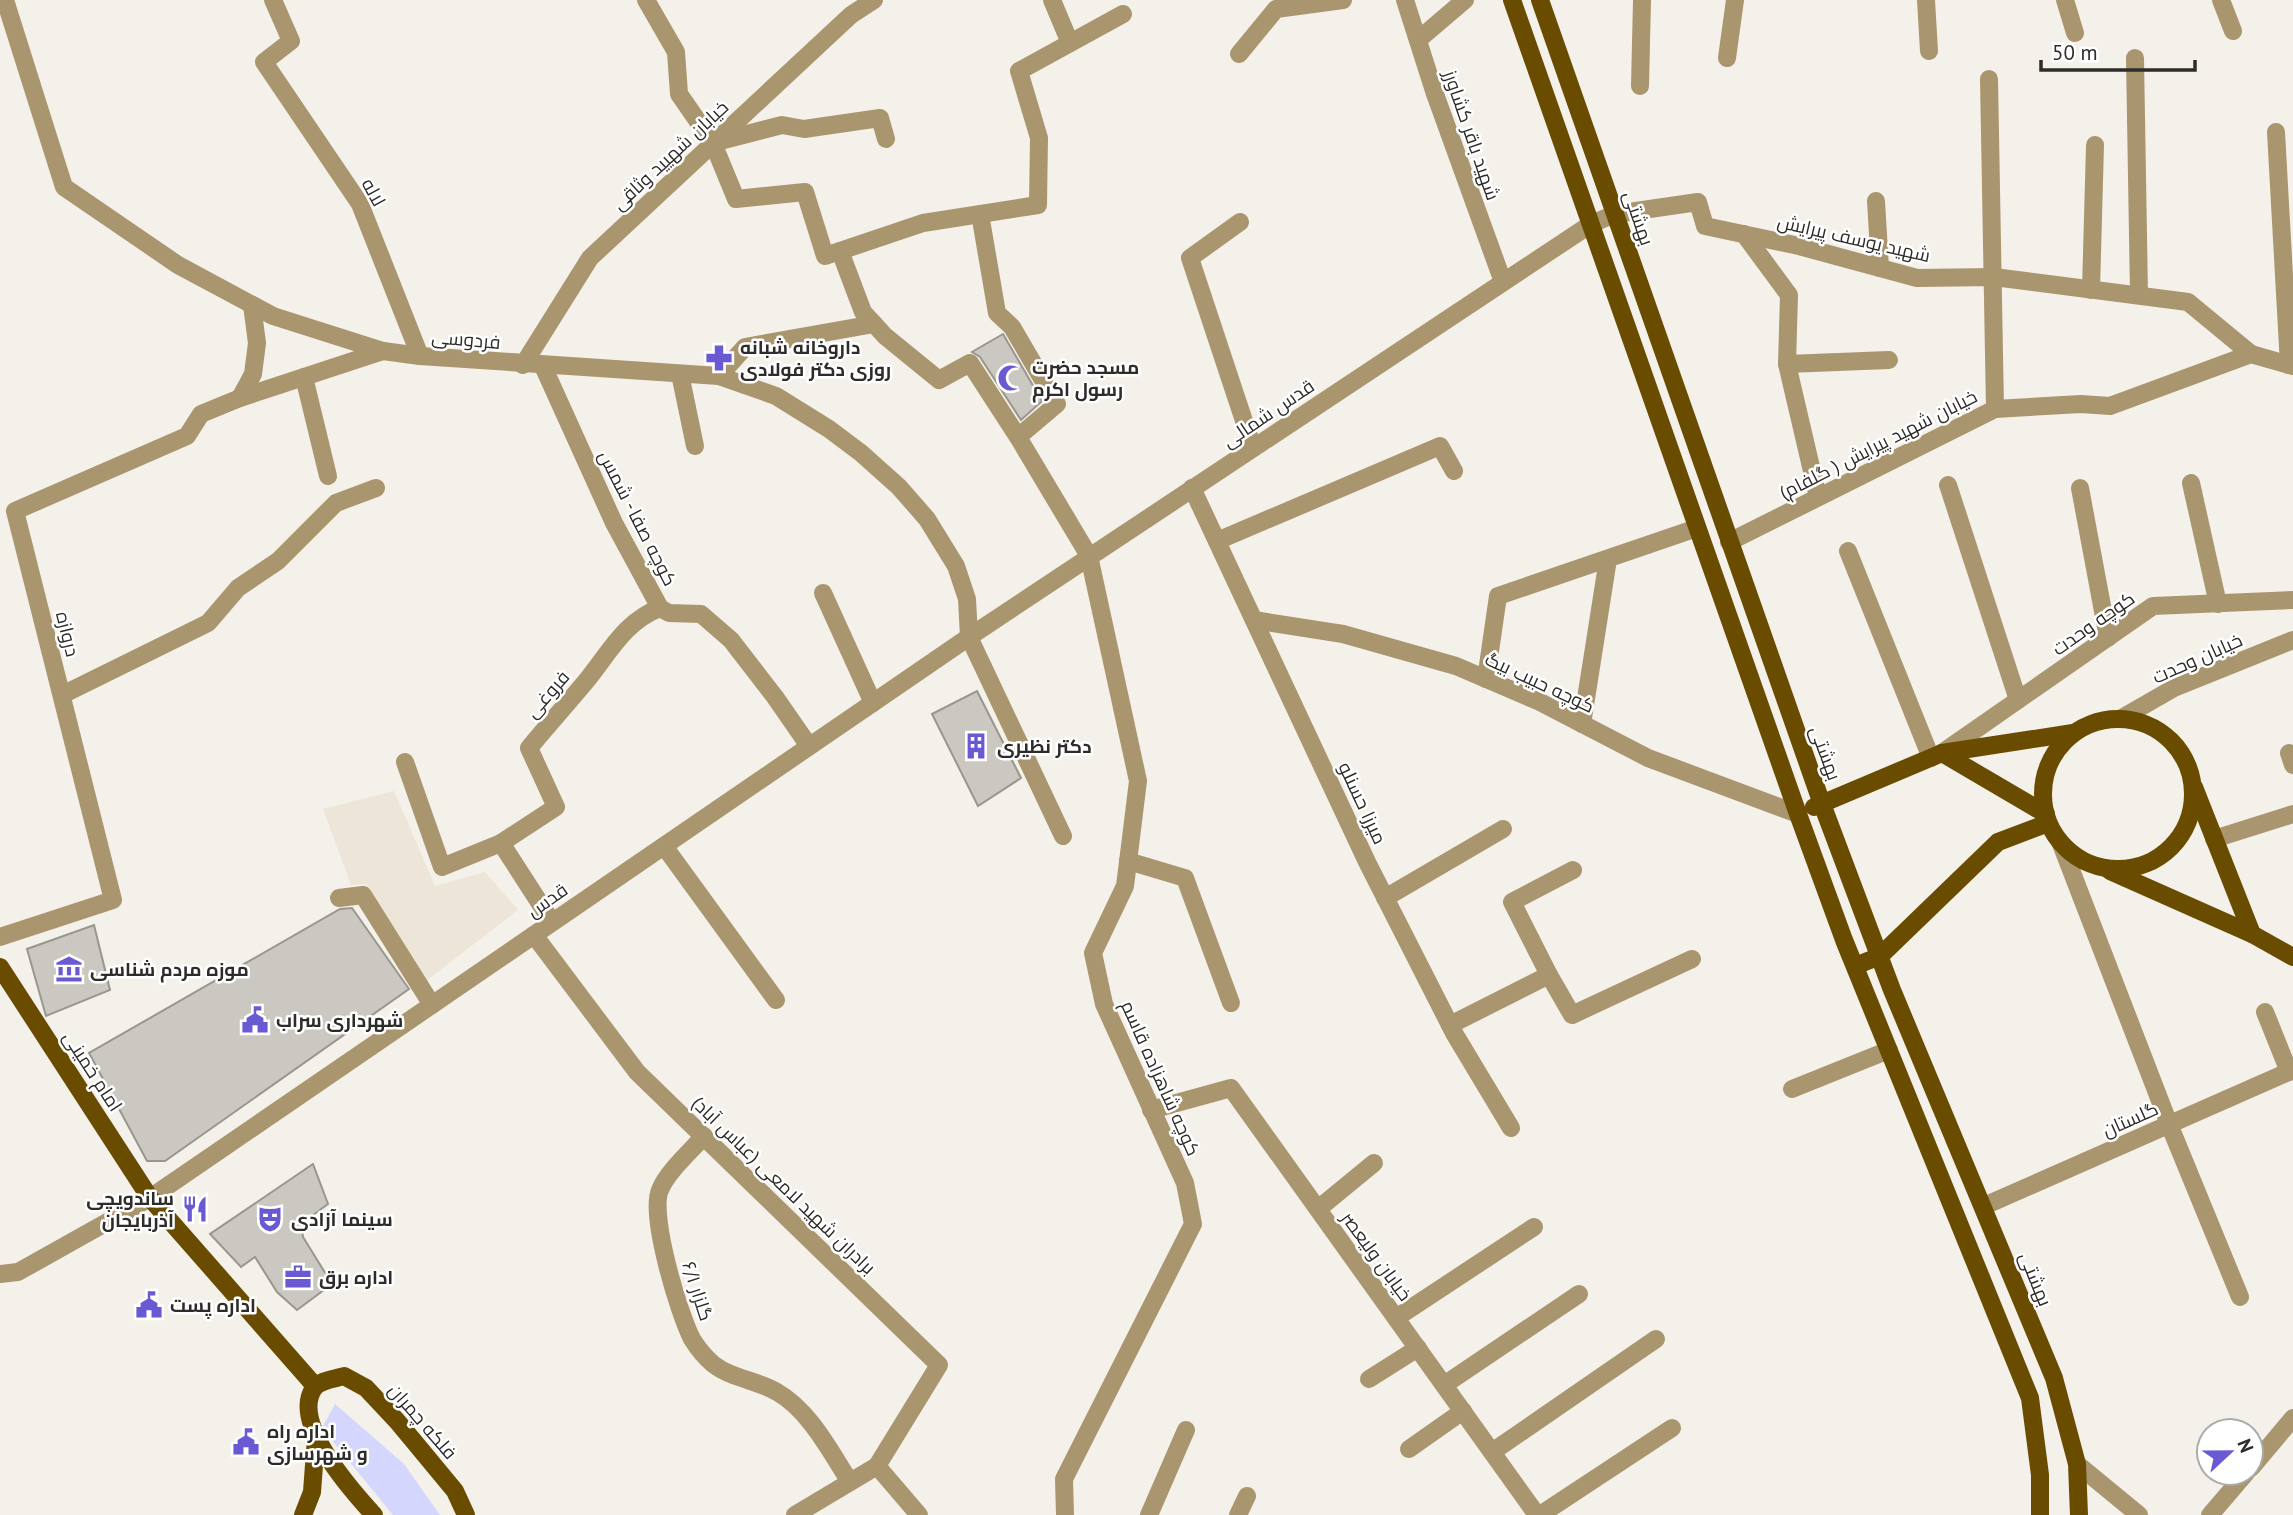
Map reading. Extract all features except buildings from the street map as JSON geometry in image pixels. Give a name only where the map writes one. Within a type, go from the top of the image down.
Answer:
[{"type":"main road","points":[[1512,0],[1798,814],[1855,966],[2030,1398],[2040,1475],[2040,1515]]},
{"type":"main road","name":"بهشتی","points":[[1540,0],[1822,804],[1892,990],[2054,1378],[2077,1464],[2079,1515]]},
{"type":"main road","points":[[1798,814],[1936,756],[2073,733],[2096,722],[2120,719],[2144,724],[2166,737],[2182,755],[2252,934]]},
{"type":"main road","points":[[2073,733],[2056,751],[2045,774],[2043,798],[2047,818],[2061,844],[2080,860],[2252,934],[2293,957]]},
{"type":"main road","points":[[1936,756],[2047,818]]},
{"type":"main road","points":[[2104,869],[2129,869],[2152,861],[2172,847],[2186,827],[2192,803],[2191,778]]},
{"type":"main road","points":[[1855,966],[1880,956],[1998,842],[2047,818]]},
{"type":"main road","name":"امام خمینی","points":[[0,967],[150,1198],[315,1386]]},
{"type":"main road","name":"فلکه چمران","points":[[315,1386],[344,1376],[366,1388],[455,1491],[466,1515]]},
{"type":"main road","points":[[315,1386],[309,1399],[311,1425],[316,1438],[374,1515]]},
{"type":"main road","points":[[303,1515],[312,1492],[316,1438]]},
{"type":"main road","points":[[455,1491],[473,1515]]},
{"type":"street","name":"فردوسی","points":[[5,0],[64,187],[178,265],[273,316],[383,351],[523,365],[719,376],[776,396],[829,429],[861,453],[899,487],[927,519],[956,566],[967,599],[968,637]]},
{"type":"street","name":"لاله","points":[[273,0],[291,41],[264,62],[360,204],[420,356]]},
{"type":"street","points":[[646,0],[676,52],[679,94],[713,143],[736,199],[805,192],[825,256],[923,223],[1038,205],[1039,138],[1019,71],[1124,14]]},
{"type":"street","name":"خیابان شهیید وثاقی","points":[[523,365],[590,258],[851,15],[874,0]]},
{"type":"street","points":[[1052,0],[1070,43]]},
{"type":"street","points":[[1239,54],[1276,9],[1343,0]]},
{"type":"street","name":"شهید باقر کشاورز","points":[[1405,0],[1503,282]]},
{"type":"street","points":[[1418,40],[1465,0]]},
{"type":"street","points":[[1640,86],[1642,0]]},
{"type":"street","points":[[1727,58],[1735,0]]},
{"type":"street","points":[[1926,0],[1930,51]]},
{"type":"street","points":[[2065,0],[2075,33]]},
{"type":"street","points":[[2221,0],[2233,31]]},
{"type":"street","points":[[2135,58],[2139,295]]},
{"type":"street","points":[[1989,79],[1995,409]]},
{"type":"street","points":[[713,143],[782,125],[804,129],[880,118],[886,139]]},
{"type":"street","points":[[2251,354],[2291,365],[2276,132]]},
{"type":"street","points":[[2091,289],[2095,145]]},
{"type":"street","points":[[1876,201],[1880,268]]},
{"type":"street","name":"شهید یوسف پیرایش","points":[[1615,214],[1698,202],[1705,226],[1799,246],[1917,278],[1994,277],[2188,302],[2251,354]]},
{"type":"street","points":[[980,214],[997,313],[1013,327],[1057,404],[1018,437]]},
{"type":"street","name":"قدس شمالی","points":[[968,637],[1591,224],[1615,214]]},
{"type":"street","points":[[1240,222],[1190,258],[1253,448]]},
{"type":"street","points":[[1744,234],[1789,295],[1787,364],[1818,497]]},
{"type":"street","points":[[840,251],[863,312],[874,324]]},
{"type":"street","points":[[240,398],[253,374],[257,343],[252,305]]},
{"type":"street","points":[[719,376],[745,347],[874,324]]},
{"type":"street","name":"کوچه شاهزاده قاسم","points":[[874,324],[939,380],[970,363],[1089,556],[1138,781],[1125,886],[1093,953],[1104,1004],[1185,1183],[1193,1224],[1064,1479],[1065,1515]]},
{"type":"street","name":"دروازه","points":[[0,937],[113,900],[15,511],[187,436],[201,414],[240,398],[383,351]]},
{"type":"street","name":"خیابان شهید پیرایش ( گلفام)","points":[[1729,542],[1995,409],[2110,405],[2251,354]]},
{"type":"street","points":[[1787,364],[1888,360]]},
{"type":"street","name":"کوچه صفا - شمس","points":[[543,366],[614,523],[660,608],[669,613],[701,614],[731,640],[809,746]]},
{"type":"street","points":[[680,374],[695,446]]},
{"type":"street","points":[[304,377],[328,476]]},
{"type":"street","points":[[1217,541],[1440,446],[1454,471]]},
{"type":"street","points":[[2192,482],[2218,604]]},
{"type":"street","points":[[1948,485],[2018,700]]},
{"type":"street","points":[[62,695],[208,623],[238,588],[278,561],[336,503],[376,488]]},
{"type":"street","name":"میرزا حسنلو","points":[[1192,488],[1385,898],[1450,1025],[1511,1128]]},
{"type":"street","points":[[2080,488],[2108,638]]},
{"type":"street","points":[[1486,679],[1498,596],[1697,528]]},
{"type":"street","points":[[1848,551],[1936,756]]},
{"type":"street","points":[[1583,724],[1608,559]]},
{"type":"street","points":[[823,593],[873,703]]},
{"type":"street","name":"کوچه وحدت","points":[[1936,756],[2153,606],[2293,600]]},
{"type":"street","name":"فروغی","points":[[405,762],[442,867],[501,843],[556,807],[528,748],[589,678],[612,646],[642,615],[660,608]]},
{"type":"street","name":"کوچه حبیب بیگ","points":[[1254,620],[1343,634],[1456,666],[1540,702],[1648,758],[1798,814]]},
{"type":"street","points":[[968,637],[1063,836]]},
{"type":"street","name":"قدس","points":[[0,1274],[18,1272],[150,1198],[968,637]]},
{"type":"street","name":"خیابان وحدت","points":[[2120,719],[2174,688],[2293,640]]},
{"type":"street","points":[[2214,839],[2293,814]]},
{"type":"street","points":[[1385,898],[1503,829]]},
{"type":"street","points":[[501,843],[552,922]]},
{"type":"street","points":[[2061,844],[2169,1124],[2241,1297]]},
{"type":"street","points":[[664,846],[776,1000]]},
{"type":"street","points":[[1128,861],[1185,878],[1231,1003]]},
{"type":"street","points":[[1573,870],[1512,902],[1572,1015],[1692,959]]},
{"type":"street","points":[[339,898],[363,895],[432,1005]]},
{"type":"street","name":"برادران شهید لامعی (عباس آباد)","points":[[534,935],[637,1072],[939,1365],[877,1466]]},
{"type":"street","points":[[1450,1025],[1549,975]]},
{"type":"street","points":[[2265,1012],[2291,1071]]},
{"type":"street","points":[[1792,1089],[1889,1050]]},
{"type":"street","name":"گلستان","points":[[1984,1206],[2291,1071]]},
{"type":"street","name":"خیابان ولیعصر","points":[[1151,1110],[1231,1088],[1539,1515]]},
{"type":"street","name":"گلزار ۶/۱","points":[[704,1136],[664,1182],[656,1203],[667,1269],[693,1340],[713,1364],[742,1380],[775,1390],[793,1402],[826,1444],[850,1482]]},
{"type":"street","points":[[1318,1209],[1374,1163]]},
{"type":"street","points":[[1396,1318],[1534,1227]]},
{"type":"street","points":[[1444,1385],[1579,1294]]},
{"type":"street","points":[[1492,1452],[1656,1339]]},
{"type":"street","points":[[1369,1380],[1418,1349]]},
{"type":"street","points":[[1409,1449],[1463,1410]]},
{"type":"street","points":[[2265,1452],[2293,1419]]},
{"type":"street","points":[[1539,1515],[1672,1428]]},
{"type":"street","points":[[1149,1515],[1186,1430]]},
{"type":"street","points":[[2077,1464],[2139,1515]]},
{"type":"street","points":[[795,1515],[877,1466],[919,1515]]},
{"type":"street","points":[[2210,1515],[2234,1487]]},
{"type":"street","points":[[1238,1515],[1247,1496]]},
{"type":"shaded area","points":[[394,791],[435,886],[485,872],[518,910],[422,984],[367,884],[351,885],[323,809]]},
{"type":"shaded area","points":[[335,1404],[404,1464],[440,1515],[393,1515],[322,1428]]},
{"type":"place","name":"داروخانه شبانه روزی دکتر فولادی","points":[[719,358]]},
{"type":"place","name":"مسجد حضرت رسول اکرم","points":[[1011,378]]},
{"type":"place","name":"دکتر نظیری","points":[[976,746]]},
{"type":"place","name":"موزه مردم شناسی","points":[[69,969]]},
{"type":"place","name":"شهرداری سراب","points":[[255,1020]]},
{"type":"place","name":"ساندویچی آذربایجان","points":[[195,1209]]},
{"type":"place","name":"سینما آزادی","points":[[270,1219]]},
{"type":"place","name":"اداره برق","points":[[298,1277]]},
{"type":"place","name":"اداره پست","points":[[149,1305]]},
{"type":"place","name":"اداره راه و شهرسازی","points":[[246,1442]]}]
